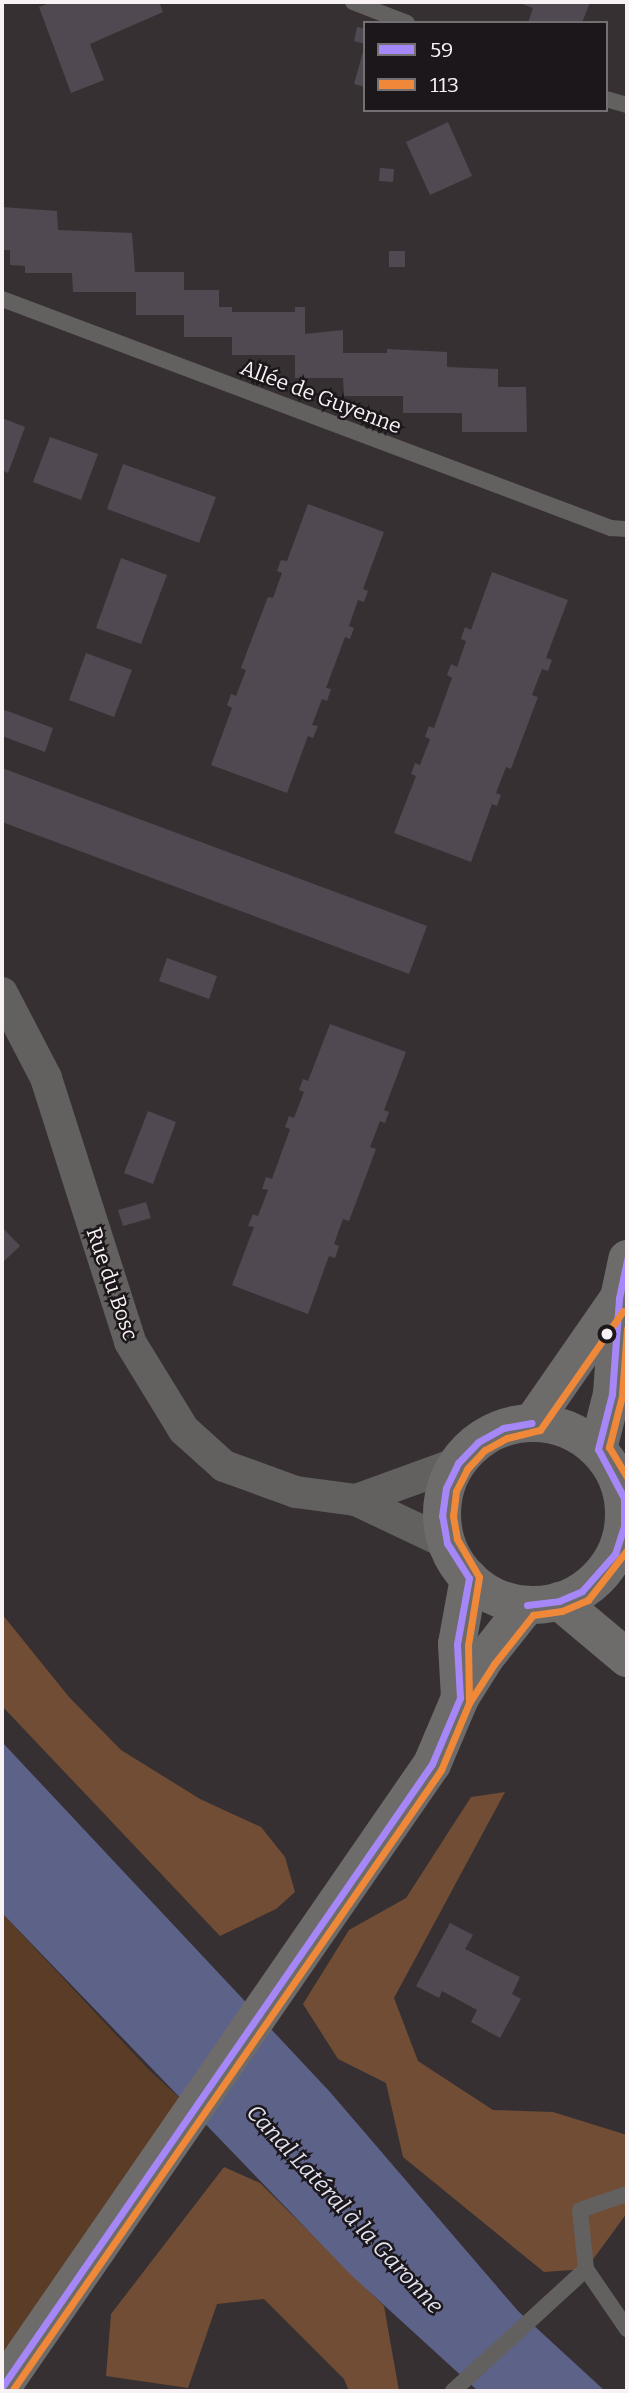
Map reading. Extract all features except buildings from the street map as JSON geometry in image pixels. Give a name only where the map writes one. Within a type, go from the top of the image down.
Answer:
[{"type":"main road","points":[[598,1449],[612,1394],[619,1298],[627,1259]]},
{"type":"main road","points":[[532,1423],[619,1298]]},
{"type":"main road","points":[[8,2379],[140,2184],[302,1958],[432,1764],[460,1698],[485,1658],[543,1603],[582,1591],[621,1565],[624,1499],[614,1472],[598,1449],[556,1425],[532,1423],[503,1428],[478,1442],[458,1463],[446,1489],[442,1516],[447,1544],[469,1578],[496,1596],[543,1603],[627,1658]]},
{"type":"main road","points":[[460,1698],[457,1643],[469,1578]]},
{"type":"street","name":"Rue du Bosc","points":[[2,993],[46,1078],[130,1342],[184,1430],[224,1466],[296,1492],[356,1500],[447,1544]]},
{"type":"street","name":"Rue du Bosc","points":[[356,1500],[458,1463]]},
{"type":"lane","points":[[353,2],[402,21]]},
{"type":"lane","points":[[608,100],[627,105]]},
{"type":"lane","name":"Allée de Guyenne","points":[[2,299],[611,528],[627,530]]},
{"type":"lane","points":[[627,2194],[580,2210],[586,2269],[627,2329]]},
{"type":"lane","points":[[453,2391],[586,2269]]},
{"type":"shaded area","points":[[2,1614],[69,1697],[121,1750],[200,1799],[261,1827],[285,1857],[295,1892],[276,1909],[220,1936],[2,1706]]},
{"type":"shaded area","points":[[505,1792],[394,1998],[418,2061],[493,2110],[553,2112],[627,2135],[627,2213],[586,2269],[544,2272],[403,2157],[386,2083],[338,2059],[303,2004],[349,1930],[406,1898],[471,1797]]},
{"type":"shaded area","points":[[2,1913],[149,2070],[193,2110],[2,2387]]},
{"type":"shaded area","points":[[224,2167],[260,2183],[384,2306],[399,2391],[349,2391],[344,2379],[264,2299],[217,2304],[188,2388],[106,2376],[111,2314]]},
{"type":"water","name":"Canal Latéral à la Garonne","points":[[2,1742],[330,2092],[518,2311],[605,2391],[478,2391],[351,2275],[2,1913]]},
{"type":"transit line","name":"59","points":[[598,1449],[612,1394],[619,1298],[627,1259]]},
{"type":"transit line","name":"113","points":[[469,1701],[468,1645],[479,1577],[457,1539],[453,1516],[456,1491],[467,1469],[485,1450],[507,1438],[540,1430],[623,1311]]},
{"type":"transit line","name":"113","points":[[627,1329],[622,1396],[609,1447],[627,1477]]},
{"type":"transit line","name":"59","points":[[469,1578],[447,1543],[442,1516],[446,1488],[458,1463],[478,1442],[503,1428],[532,1423]]},
{"type":"transit line","name":"59","points":[[527,1605],[559,1601],[582,1591],[615,1554],[624,1527],[624,1498],[598,1449]]},
{"type":"transit line","name":"113","points":[[12,2391],[441,1770],[469,1703],[494,1664],[533,1615],[562,1611],[588,1600],[627,1550]]},
{"type":"transit line","name":"59","points":[[2,2387],[432,1764],[460,1698],[457,1644],[469,1578]]}]
